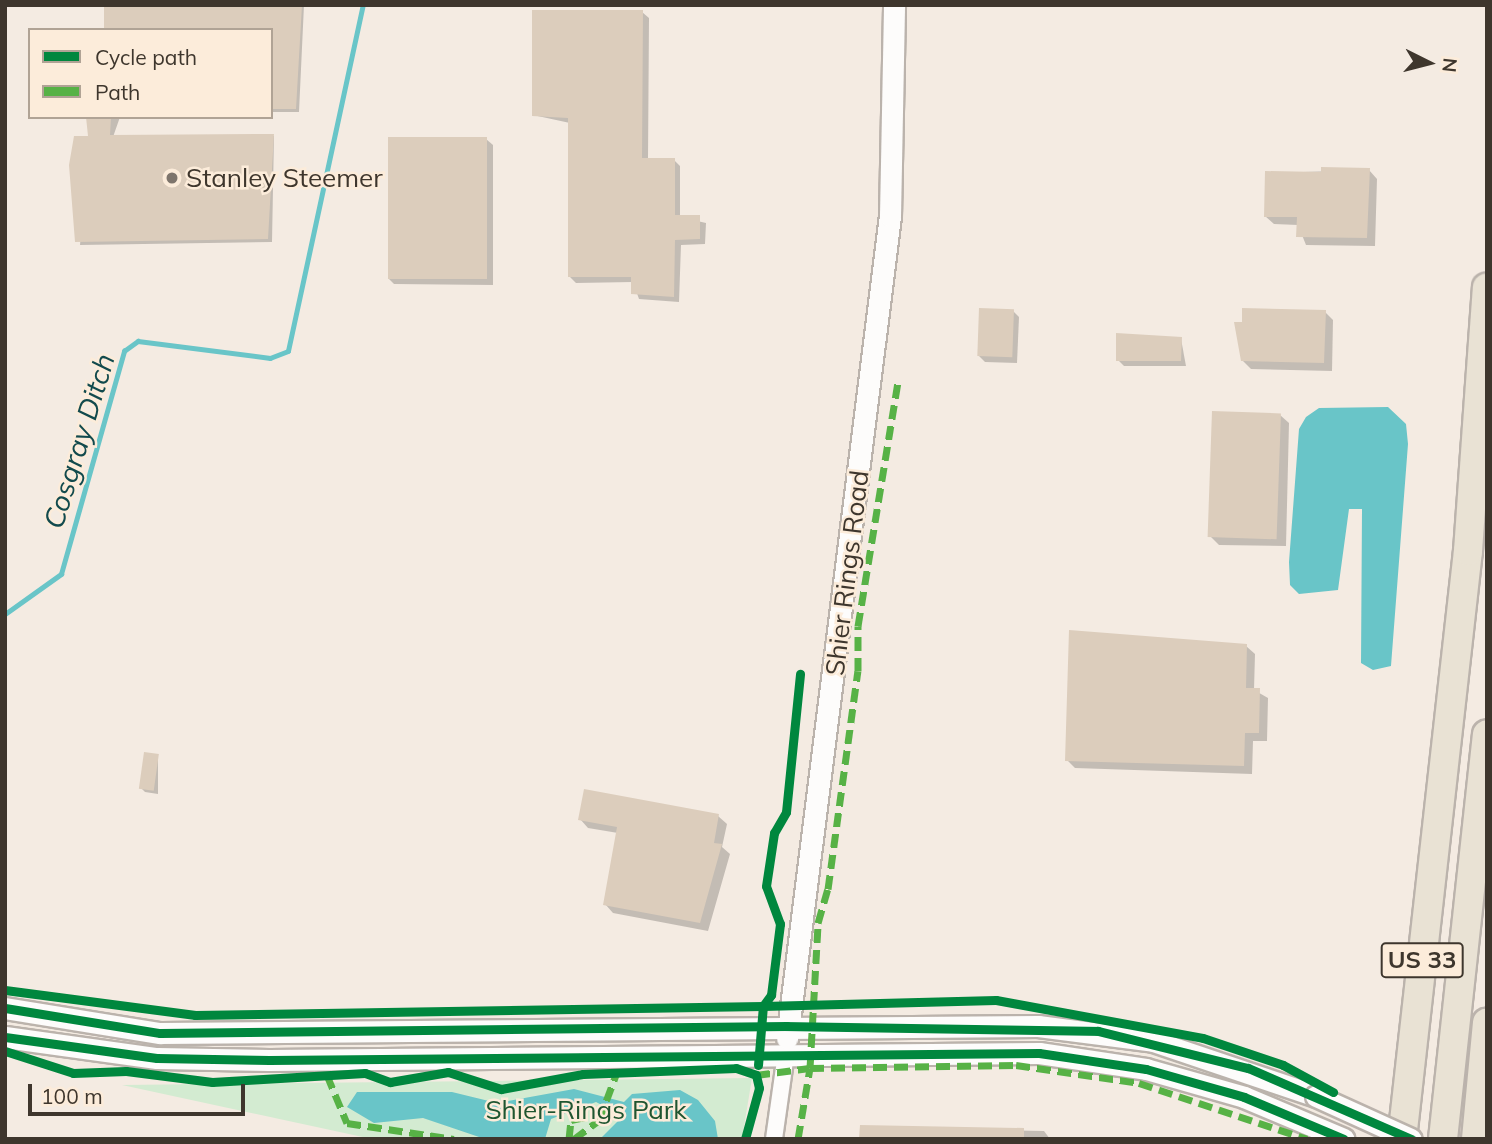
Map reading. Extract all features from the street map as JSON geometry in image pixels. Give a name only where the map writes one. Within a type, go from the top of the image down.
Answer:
[{"type":"highway","name":"US 33","points":[[1402,1139],[1468,551],[1487,288]]},
{"type":"highway","name":"US 33","points":[[1443,1139],[1487,734]]},
{"type":"highway","points":[[1385,1139],[1422,839],[1441,781]]},
{"type":"highway","points":[[1476,1139],[1487,1023]]},
{"type":"main road","name":"Shier Rings Road","points":[[786,1054],[787,1026],[889,225],[894,5]]},
{"type":"main road","points":[[5,1008],[160,1032],[787,1026],[1098,1031],[1248,1068],[1411,1139]]},
{"type":"main road","points":[[5,1037],[157,1058],[1002,1051],[1093,1059],[1244,1097],[1344,1139]]},
{"type":"street","name":"Shier Rings Road","points":[[774,1139],[786,1054]]},
{"type":"green space","name":"Shier-Rings Park","points":[[752,1078],[742,1139],[372,1139],[122,1085]]},
{"type":"water","points":[[1388,407],[1406,424],[1408,444],[1391,666],[1373,670],[1361,663],[1362,509],[1349,509],[1338,590],[1299,594],[1290,585],[1289,562],[1299,429],[1306,417],[1319,408]]},
{"type":"water","points":[[574,1089],[624,1102],[632,1094],[680,1090],[698,1100],[715,1121],[718,1139],[600,1139],[623,1116],[596,1102],[551,1119],[545,1139],[485,1139],[423,1118],[374,1123],[347,1107],[357,1092],[452,1092],[497,1103]]},
{"type":"building","name":"Stanley Steemer","points":[[104,5],[302,5],[296,109],[273,109],[273,28],[104,28]]},
{"type":"building","points":[[532,10],[643,10],[642,158],[675,158],[675,215],[700,215],[700,239],[675,240],[674,297],[631,294],[631,277],[568,277],[568,118],[532,116]]},
{"type":"building","name":"Stanley Steemer","points":[[86,119],[111,119],[110,135],[274,134],[268,239],[75,242],[69,165],[74,136],[88,136]]},
{"type":"building","points":[[388,137],[487,137],[487,279],[388,279]]},
{"type":"building","points":[[1321,167],[1370,168],[1367,238],[1296,237],[1297,217],[1264,217],[1265,171],[1321,172]]},
{"type":"building","points":[[979,308],[1014,309],[1012,357],[977,356]]},
{"type":"building","points":[[1242,308],[1326,310],[1324,363],[1241,361],[1234,322],[1242,322]]},
{"type":"building","points":[[1116,333],[1182,337],[1181,361],[1116,361]]},
{"type":"building","points":[[1212,411],[1281,413],[1277,539],[1208,537]]},
{"type":"building","points":[[1069,630],[1247,644],[1246,688],[1260,688],[1259,733],[1245,733],[1244,766],[1065,761]]},
{"type":"building","points":[[144,752],[159,754],[154,791],[139,789]]},
{"type":"building","points":[[584,789],[719,814],[714,843],[722,844],[700,923],[603,905],[617,827],[578,820]]},
{"type":"building","points":[[860,1125],[1024,1128],[1024,1139],[859,1139]]},
{"type":"waterway","name":"Cosgray Ditch","points":[[5,614],[61,574],[124,351],[138,341],[270,358],[288,351],[363,5]]},
{"type":"marked path","points":[[756,1075],[810,1068],[818,923],[828,889],[858,671],[858,626],[898,381]]},
{"type":"marked path","points":[[798,1139],[810,1068],[1016,1065],[1139,1083],[1307,1139]]},
{"type":"marked path","points":[[327,1075],[347,1123],[454,1139]]},
{"type":"marked path","points":[[574,1139],[599,1120],[616,1075]]},
{"type":"marked path","points":[[569,1139],[571,1120],[595,1115]]},
{"type":"cycle path","points":[[5,990],[195,1015],[763,1006],[771,995],[780,924],[766,886],[774,833],[786,812],[800,674]]},
{"type":"cycle path","points":[[758,1065],[763,1006],[996,1000],[1203,1038],[1283,1065],[1333,1092]]},
{"type":"cycle path","points":[[5,1008],[160,1033],[787,1026],[1098,1031],[1248,1068],[1411,1139]]},
{"type":"cycle path","points":[[5,1037],[157,1058],[269,1060],[1039,1053],[1146,1069],[1244,1097],[1344,1139]]},
{"type":"cycle path","points":[[5,1051],[73,1073],[126,1071],[212,1082],[365,1073],[390,1082],[448,1072],[501,1089],[583,1074],[736,1068],[756,1075],[759,1088],[745,1139]]},
{"type":"place","name":"Stanley Steemer","points":[[172,178]]}]
